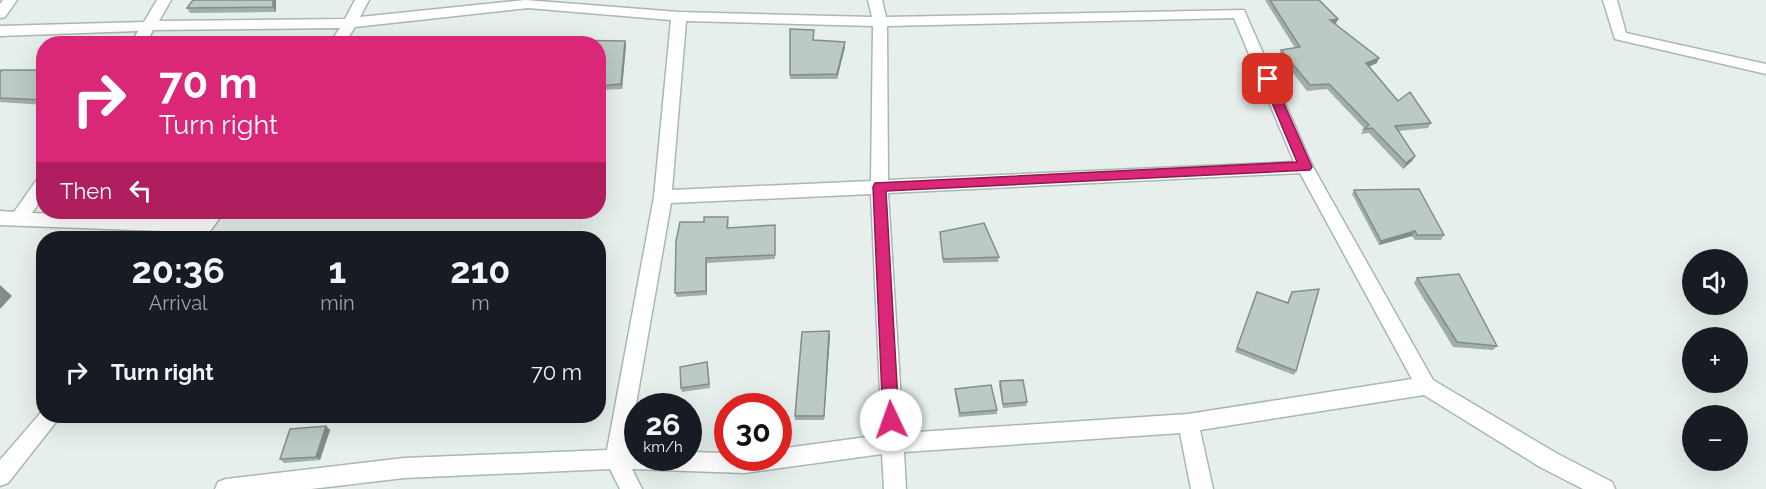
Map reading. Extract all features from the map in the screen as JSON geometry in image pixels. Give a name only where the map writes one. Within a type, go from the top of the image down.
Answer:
[{"type":"street","points":[[0,14],[10,0]]},
{"type":"street","points":[[143,36],[164,0]]},
{"type":"street","points":[[342,36],[362,0]]},
{"type":"street","points":[[875,0],[880,22],[879,187],[895,489]]},
{"type":"street","points":[[1610,0],[1620,36],[1766,69]]},
{"type":"street","points":[[0,32],[150,26],[351,23],[528,4],[679,16],[880,22],[1239,13],[1305,167],[1426,386],[1548,460],[1604,489]]},
{"type":"street","points":[[631,489],[616,459],[663,197],[679,16]]},
{"type":"street","points":[[663,197],[1305,167]]},
{"type":"street","points":[[19,218],[36,194]]},
{"type":"street","points":[[0,218],[36,219]]},
{"type":"street","points":[[46,219],[205,225]]},
{"type":"street","points":[[226,489],[404,468],[616,459],[744,463],[892,443],[1188,423],[1426,386]]},
{"type":"street","points":[[0,476],[43,423]]},
{"type":"street","points":[[1188,423],[1202,489]]},
{"type":"building","points":[[193,0],[273,0],[273,7],[187,8]]},
{"type":"building","points":[[1270,0],[1319,0],[1338,19],[1330,20],[1379,58],[1366,63],[1398,101],[1410,92],[1431,123],[1395,126],[1415,156],[1406,163],[1372,128],[1364,129],[1369,125],[1329,84],[1310,85],[1281,50],[1300,47]]},
{"type":"building","points":[[790,29],[814,30],[813,40],[845,42],[837,74],[790,75]]},
{"type":"building","points":[[606,41],[625,41],[621,84],[606,85]]},
{"type":"building","points":[[1,70],[36,70],[36,100],[0,98]]},
{"type":"building","points":[[1419,189],[1444,235],[1417,235],[1415,231],[1381,241],[1354,190]]},
{"type":"building","points":[[704,217],[728,217],[727,228],[775,225],[775,255],[706,258],[706,291],[675,293],[676,241],[680,222],[704,222]]},
{"type":"building","points":[[984,223],[999,257],[943,259],[940,232]]},
{"type":"building","points":[[1459,274],[1497,346],[1457,342],[1417,278]]},
{"type":"building","points":[[1319,289],[1296,371],[1237,348],[1257,292],[1288,303],[1292,292]]},
{"type":"building","points":[[829,331],[824,416],[795,416],[802,332]]},
{"type":"building","points":[[707,362],[709,384],[681,388],[680,367]]},
{"type":"building","points":[[1023,380],[1027,402],[1003,404],[1000,381]]},
{"type":"building","points":[[991,385],[997,410],[960,413],[955,389]]},
{"type":"building","points":[[326,426],[316,457],[280,459],[290,429]]},
{"type":"route","points":[[891,420],[879,187],[1305,167],[1268,79]]}]
